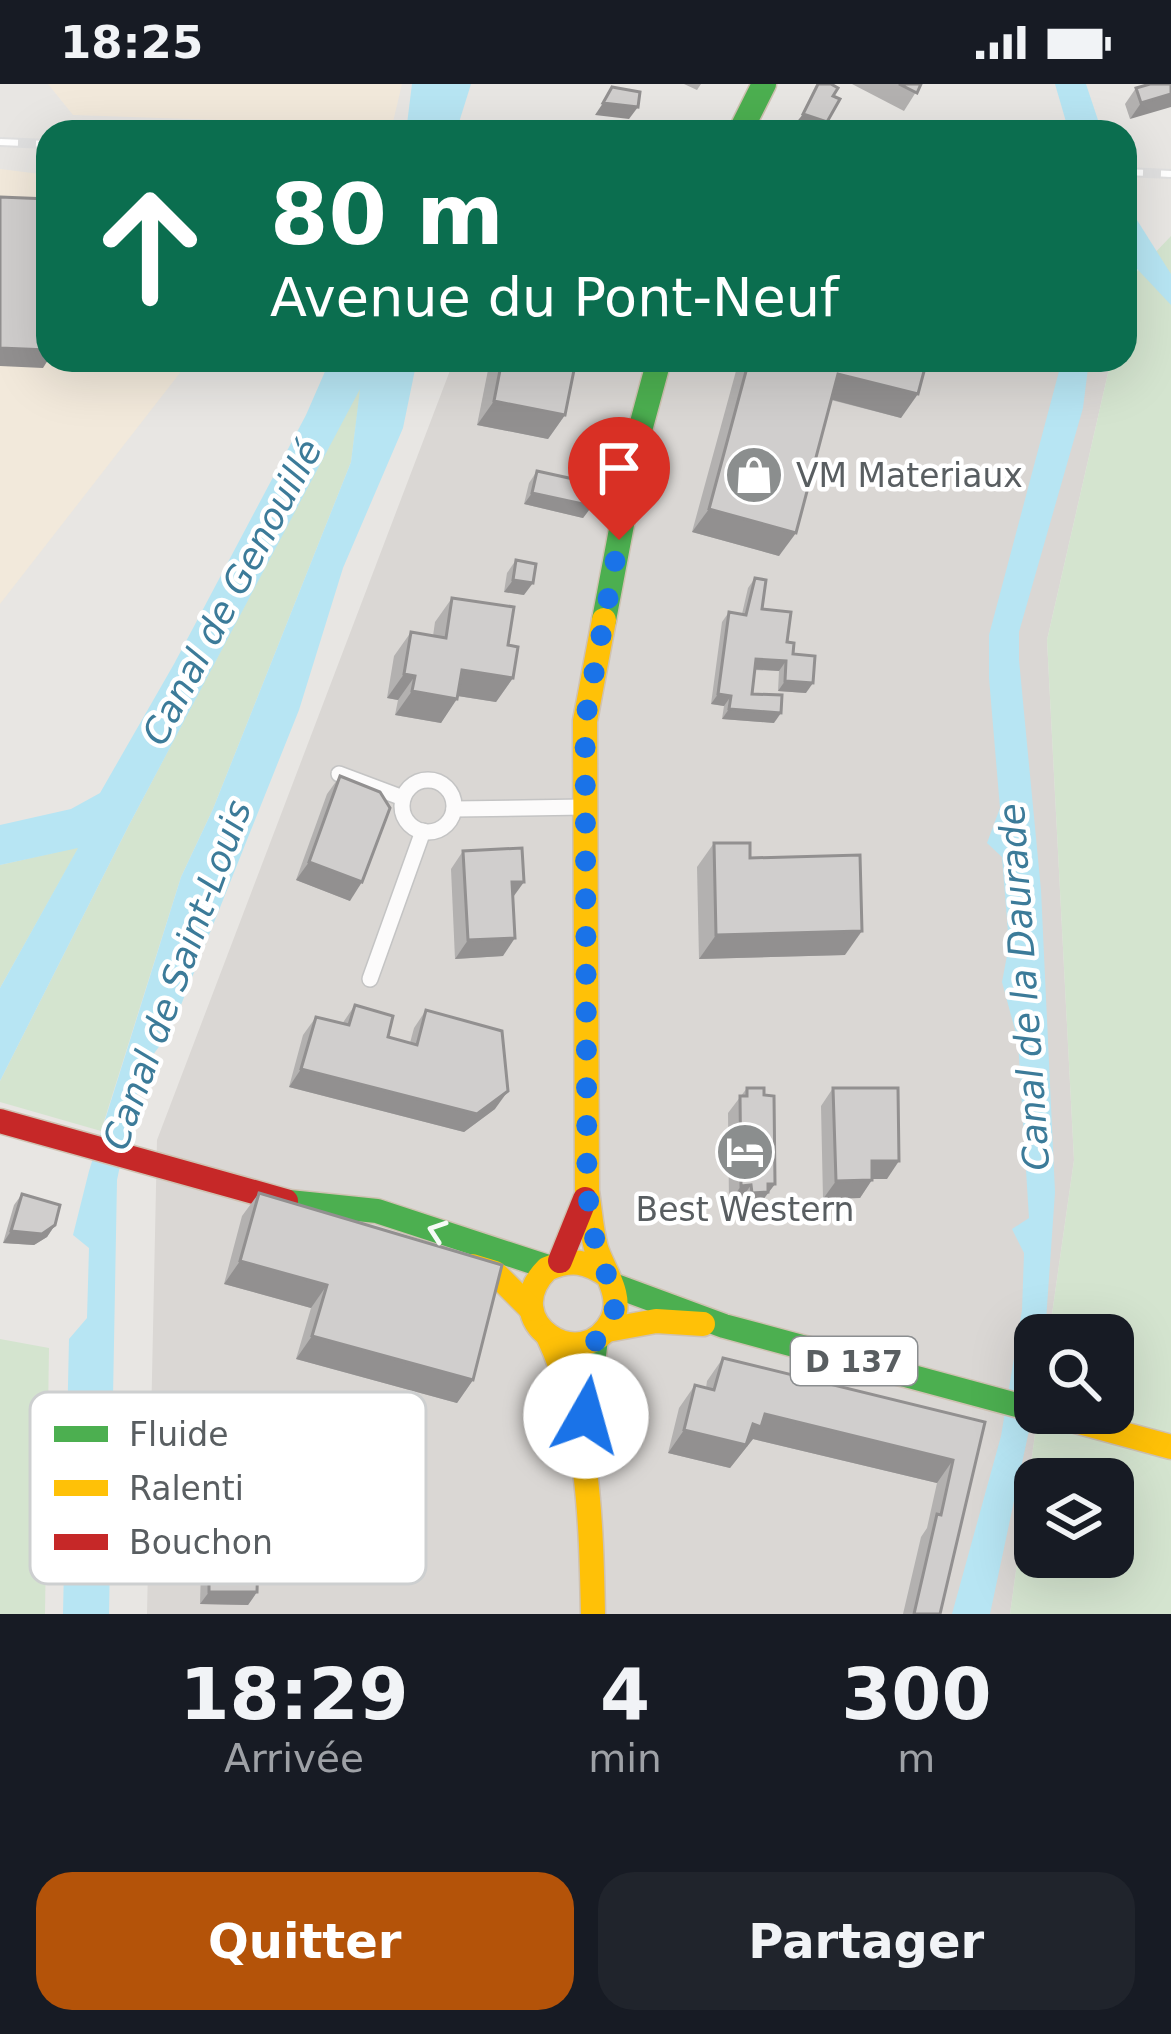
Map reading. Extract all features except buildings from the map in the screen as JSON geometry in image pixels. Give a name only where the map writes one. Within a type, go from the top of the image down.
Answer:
[{"type":"main road","points":[[746,120],[764,84]]},
{"type":"main road","points":[[583,1452],[601,1334],[616,1308],[611,1280],[597,1253],[587,1191],[585,721],[639,434],[656,372]]},
{"type":"main road","points":[[0,1121],[289,1202],[352,1228],[495,1273],[531,1309],[558,1355],[583,1452],[593,1614]]},
{"type":"main road","points":[[531,1309],[533,1286],[554,1264],[587,1191]]},
{"type":"main road","points":[[289,1202],[377,1211],[554,1264],[586,1261],[611,1280]]},
{"type":"main road","name":"D 137","points":[[611,1280],[724,1326],[1014,1404]]},
{"type":"main road","name":"D 137","points":[[601,1334],[656,1321],[724,1326]]},
{"type":"main road","points":[[548,1336],[572,1345],[601,1334]]},
{"type":"main road","points":[[1124,1434],[1171,1447]]},
{"type":"street","points":[[340,774],[403,798]]},
{"type":"street","points":[[438,782],[450,793],[454,809],[446,824],[423,831],[408,823],[403,798],[413,784],[438,782]]},
{"type":"street","points":[[454,809],[585,807]]},
{"type":"street","points":[[370,979],[423,831]]},
{"type":"shaded area","points":[[48,84],[402,84],[393,120],[73,115]]},
{"type":"shaded area","points":[[0,169],[36,174],[36,372],[181,372],[0,604]]},
{"type":"shaded area","points":[[449,372],[1108,372],[1047,640],[1074,1160],[1052,1314],[1014,1314],[1014,1434],[1035,1434],[1032,1458],[1014,1458],[1015,1578],[1010,1614],[147,1614],[148,1584],[426,1584],[426,1392],[152,1392],[157,1140]]},
{"type":"green space","points":[[1171,236],[1171,1614],[1010,1614],[1015,1578],[1134,1578],[1134,1458],[1032,1458],[1035,1434],[1134,1434],[1134,1314],[1052,1314],[1074,1160],[1047,640],[1108,372],[1137,372],[1137,272]]},
{"type":"green space","points":[[361,385],[351,462],[213,809],[181,877],[101,1131],[0,1102],[0,1081]]},
{"type":"green space","points":[[79,847],[0,988],[0,865]]},
{"type":"green space","points":[[0,1339],[49,1348],[48,1392],[30,1392],[30,1584],[45,1584],[45,1614],[0,1614]]},
{"type":"water","points":[[412,84],[471,84],[460,120],[408,120]]},
{"type":"water","points":[[1055,84],[1086,84],[1098,120],[1066,120]]},
{"type":"water","points":[[1137,220],[1171,274],[1171,305],[1137,269]]},
{"type":"water","points":[[325,372],[415,372],[403,428],[343,568],[299,710],[171,1030],[145,1066],[117,1180],[113,1392],[68,1392],[69,1339],[87,1318],[89,1248],[73,1235],[89,1171],[181,877],[213,809],[351,462],[360,389],[129,825],[0,1081],[0,988],[78,848],[0,865],[0,825],[71,809],[100,793],[306,415]]},
{"type":"water","name":"Canal de la Daurade","points":[[1059,372],[1088,372],[1083,408],[1019,632],[1041,890],[1055,1192],[1046,1314],[1021,1314],[1024,1253],[1012,1229],[1029,1218],[1018,1041],[1002,982],[1009,945],[1002,857],[987,843],[1000,808],[989,635]]},
{"type":"water","points":[[1014,1358],[1014,1434],[1028,1434],[1023,1458],[1014,1458],[1014,1501],[990,1614],[952,1614],[1001,1436]]},
{"type":"water","points":[[64,1584],[110,1584],[109,1614],[63,1614]]},
{"type":"railway","points":[[0,142],[36,144]]},
{"type":"railway","points":[[1137,173],[1171,174]]},
{"type":"traffic: fast","points":[[746,120],[764,84]]},
{"type":"traffic: fast","points":[[604,620],[639,434],[656,372]]},
{"type":"traffic: fast","points":[[289,1202],[377,1211],[548,1267]]},
{"type":"traffic: fast","points":[[613,1285],[724,1326],[1014,1404]]},
{"type":"traffic: fast","points":[[585,1426],[596,1339]]},
{"type":"traffic: slow","points":[[604,620],[585,721],[587,1191],[594,1241],[611,1283],[616,1302],[612,1320],[599,1337],[582,1344],[549,1336],[537,1323],[531,1307],[534,1288],[547,1269],[579,1263],[608,1276]]},
{"type":"traffic: slow","points":[[472,1266],[495,1273],[531,1309]]},
{"type":"traffic: slow","points":[[607,1330],[656,1321],[703,1324]]},
{"type":"traffic: slow","points":[[548,1336],[580,1438],[589,1507],[593,1614]]},
{"type":"traffic: slow","points":[[1123,1434],[1171,1447]]},
{"type":"traffic: jam","points":[[0,1121],[286,1201]]},
{"type":"traffic: jam","points":[[560,1261],[585,1199]]},
{"type":"place","name":"VM Materiaux","points":[[754,475]]},
{"type":"place","name":"Best Western","points":[[745,1152]]},
{"type":"route","points":[[586,1416],[596,1339],[613,1319],[616,1296],[597,1253],[587,1191],[585,721],[619,540]]},
{"type":"water label","name":"Canal de Genouillé","points":[[232,592]]},
{"type":"water label","name":"Canal de Saint-Louis","points":[[177,975]]}]
